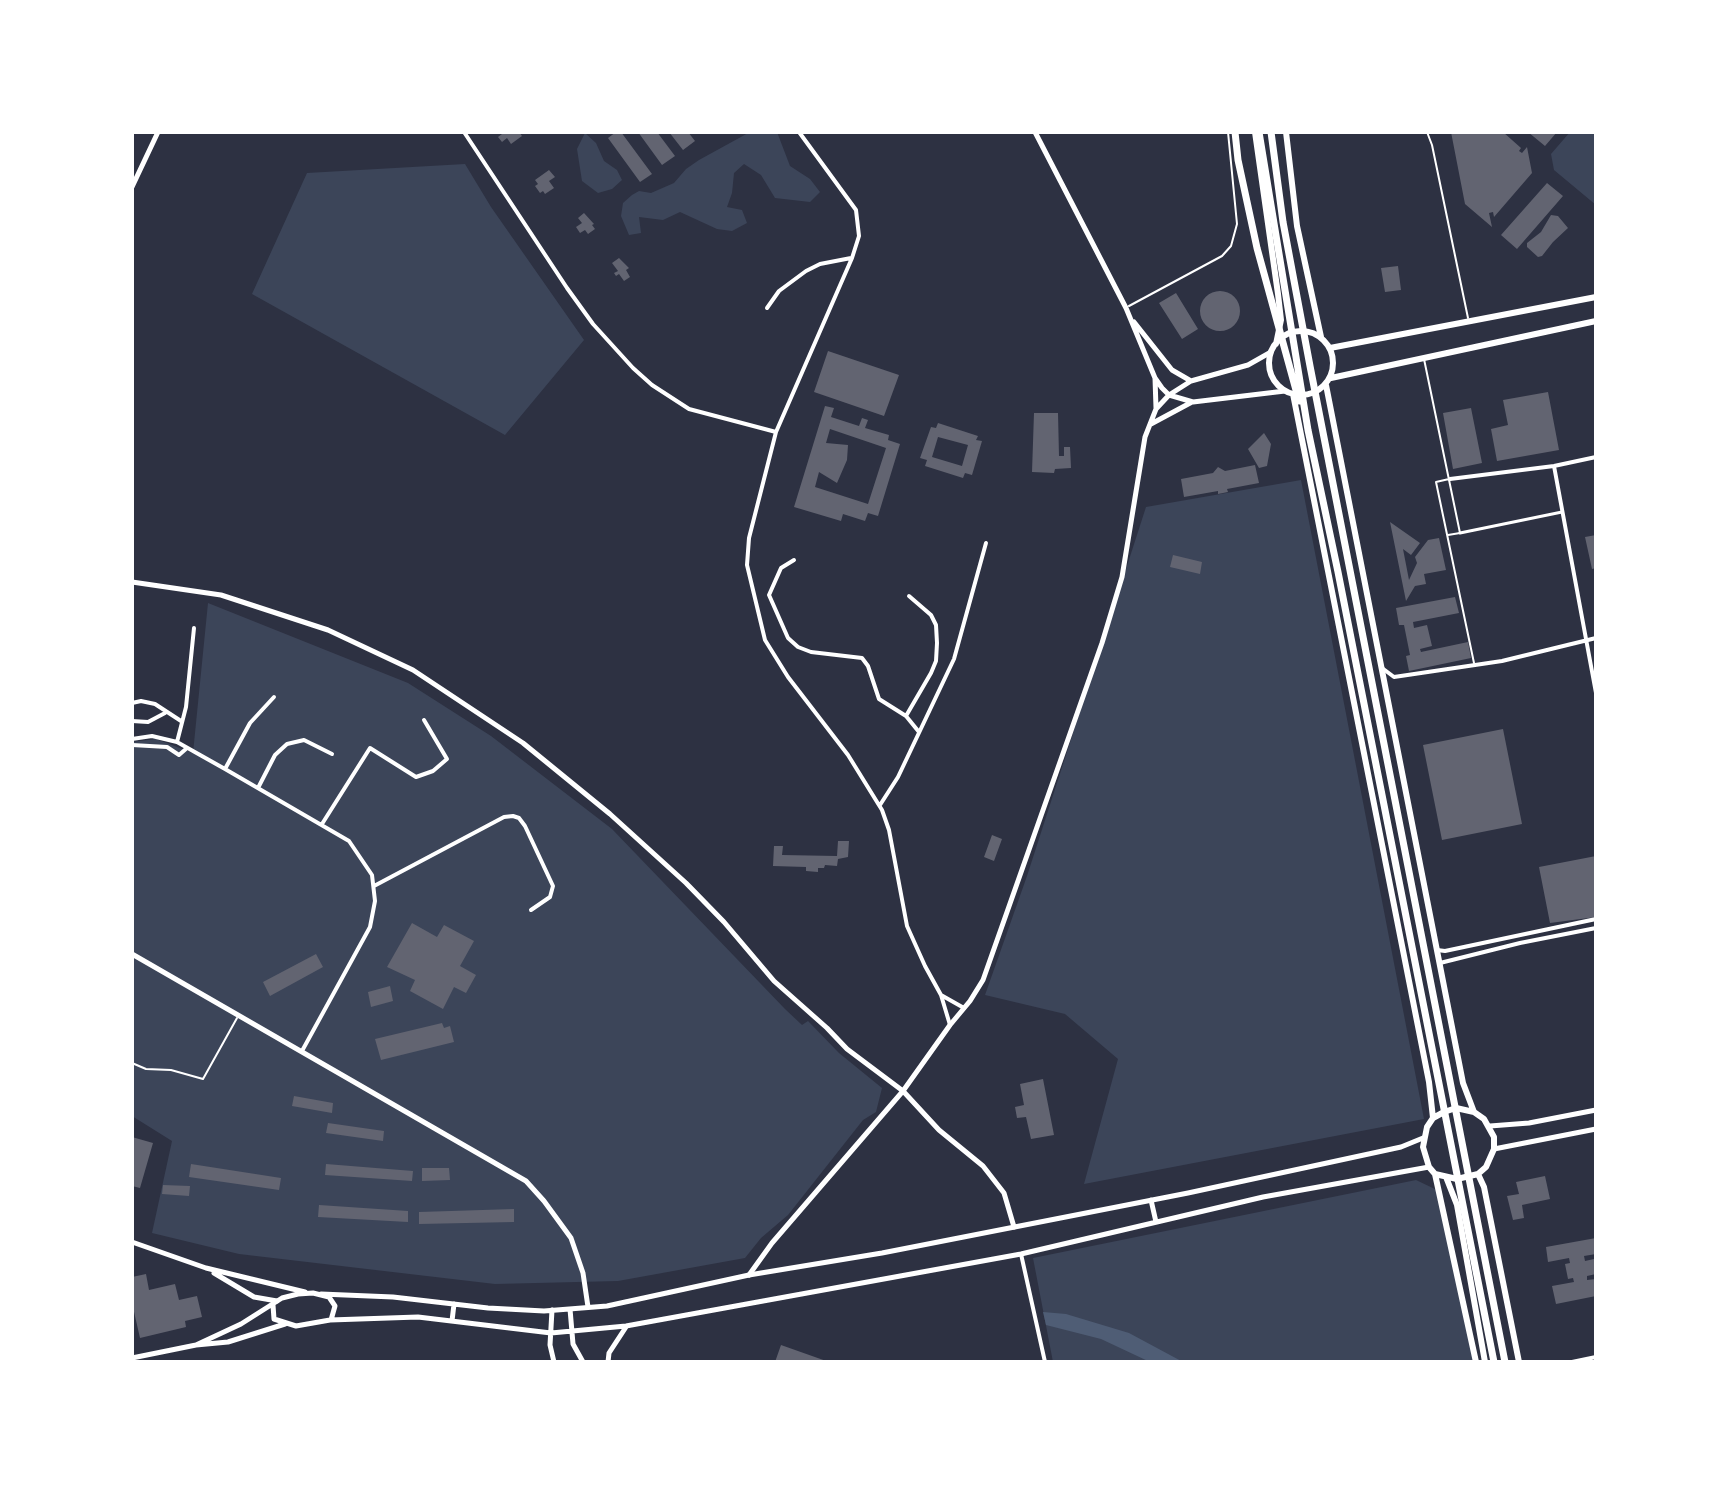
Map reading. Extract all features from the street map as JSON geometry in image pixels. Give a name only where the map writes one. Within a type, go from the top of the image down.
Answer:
[{"type":"highway","points":[[1235,132],[1257,248],[1308,430]]},
{"type":"highway","points":[[1257,132],[1308,430],[1494,1362]]},
{"type":"highway","points":[[1257,132],[1281,320],[1271,352],[1270,370],[1285,391],[1311,394],[1326,385],[1334,367],[1330,348],[1321,337],[1297,226],[1286,132]]},
{"type":"highway","points":[[1271,132],[1283,222],[1314,392],[1422,926],[1505,1362]]},
{"type":"highway","points":[[1330,348],[1596,297]]},
{"type":"highway","points":[[1331,378],[1596,321]]},
{"type":"highway","points":[[1276,344],[1294,332],[1305,331],[1321,337]]},
{"type":"highway","points":[[1326,385],[1463,1083],[1474,1112],[1490,1126],[1494,1137],[1494,1149],[1486,1167],[1478,1174],[1457,1179],[1435,1174]]},
{"type":"highway","points":[[1293,394],[1429,1082],[1433,1118],[1423,1138],[1425,1155],[1435,1174],[1476,1362]]},
{"type":"highway","points":[[1433,1118],[1456,1108],[1474,1112]]},
{"type":"highway","points":[[1478,1174],[1484,1187],[1519,1362]]},
{"type":"highway","points":[[1446,1177],[1457,1205],[1485,1362]]},
{"type":"main road","points":[[132,187],[158,132]]},
{"type":"main road","points":[[1035,132],[1127,311],[1155,378],[1169,395],[1193,402]]},
{"type":"main road","points":[[1127,311],[1172,370],[1191,381]]},
{"type":"main road","points":[[749,1275],[772,1243],[903,1091],[983,980],[1102,643],[1122,577],[1145,437],[1156,409],[1169,395],[1191,381],[1239,368],[1271,352]]},
{"type":"main road","points":[[1155,378],[1156,409]]},
{"type":"main road","points":[[1150,425],[1193,402],[1285,391]]},
{"type":"main road","points":[[132,582],[221,595],[328,630],[447,690],[523,743],[610,814],[686,883],[774,981],[847,1049],[903,1091],[939,1130],[983,1166],[1008,1201],[1014,1227]]},
{"type":"main road","points":[[132,954],[526,1181],[571,1238],[583,1273],[588,1307]]},
{"type":"main road","points":[[1490,1126],[1529,1123],[1596,1110]]},
{"type":"main road","points":[[1494,1149],[1596,1129]]},
{"type":"main road","points":[[132,1242],[206,1268],[306,1292],[454,1304],[570,1309],[643,1299],[749,1275],[1151,1200],[1401,1147],[1423,1138]]},
{"type":"main road","points":[[275,1303],[274,1319],[286,1324],[307,1326],[330,1320],[418,1317],[551,1333],[626,1326],[1021,1254],[1278,1194],[1429,1167]]},
{"type":"main road","points":[[1151,1200],[1156,1222]]},
{"type":"main road","points":[[206,1268],[254,1297],[275,1303]]},
{"type":"main road","points":[[196,1345],[241,1324],[275,1303],[306,1292]]},
{"type":"main road","points":[[321,1294],[329,1297],[335,1306],[335,1314],[330,1320]]},
{"type":"main road","points":[[452,1321],[454,1304]]},
{"type":"main road","points":[[570,1309],[571,1332],[583,1362]]},
{"type":"main road","points":[[552,1310],[554,1362]]},
{"type":"main road","points":[[132,1358],[228,1342],[286,1324]]},
{"type":"main road","points":[[608,1362],[609,1353],[626,1326]]},
{"type":"street","points":[[464,132],[567,288],[593,324],[633,368],[652,385],[689,409],[776,432]]},
{"type":"street","points":[[799,132],[856,210],[859,236],[776,432],[747,555],[761,627],[774,657],[848,755],[880,805],[889,830],[907,926],[941,995],[950,1025]]},
{"type":"street","points":[[767,308],[779,291],[806,271],[820,264],[852,258]]},
{"type":"street","points":[[1450,479],[1554,466],[1596,457]]},
{"type":"street","points":[[1554,466],[1596,693]]},
{"type":"street","points":[[1460,533],[1563,512]]},
{"type":"street","points":[[880,805],[898,777],[954,659],[986,543]]},
{"type":"street","points":[[794,560],[781,568],[769,595],[788,638],[803,649],[862,658],[868,666],[879,699],[906,716],[919,732]]},
{"type":"street","points":[[906,716],[931,673],[936,661],[937,643],[936,625],[931,615],[909,596]]},
{"type":"street","points":[[177,742],[186,707],[194,628]]},
{"type":"street","points":[[1382,668],[1394,677],[1475,665],[1596,638]]},
{"type":"street","points":[[225,769],[250,723],[274,697]]},
{"type":"street","points":[[132,703],[148,702],[181,721]]},
{"type":"street","points":[[132,721],[148,722],[165,713]]},
{"type":"street","points":[[322,824],[370,748],[416,777],[433,771],[447,759],[424,720]]},
{"type":"street","points":[[132,740],[152,736],[177,742],[349,841],[372,875],[375,901],[370,927],[302,1051]]},
{"type":"street","points":[[132,740],[167,747],[179,755],[187,748]]},
{"type":"street","points":[[258,788],[275,755],[287,744],[304,740],[332,754]]},
{"type":"street","points":[[374,886],[504,817],[513,816],[525,826],[553,886],[550,897],[531,910]]},
{"type":"street","points":[[1437,950],[1445,951],[1596,919]]},
{"type":"street","points":[[1440,963],[1596,928]]},
{"type":"street","points":[[941,995],[964,1008]]},
{"type":"street","points":[[1021,1254],[1045,1362]]},
{"type":"street","points":[[1572,1362],[1596,1357]]},
{"type":"lane","points":[[1127,311],[1222,256],[1231,246],[1237,224],[1228,132]]},
{"type":"lane","points":[[1427,132],[1469,322]]},
{"type":"lane","points":[[1424,358],[1460,533],[1446,535]]},
{"type":"lane","points":[[1450,479],[1436,482],[1475,665]]},
{"type":"lane","points":[[132,1063],[146,1069],[171,1070],[203,1079],[240,1014]]},
{"type":"shaded area","points":[[750,132],[777,132],[790,166],[810,179],[820,192],[810,202],[775,198],[761,175],[744,164],[734,173],[727,207],[742,210],[747,223],[732,231],[717,229],[680,212],[663,220],[639,217],[641,233],[629,235],[621,216],[623,203],[632,195],[639,191],[651,193],[674,183],[699,160]]},
{"type":"shaded area","points":[[1570,132],[1596,132],[1596,205],[1554,170],[1551,154]]},
{"type":"shaded area","points":[[585,133],[596,143],[604,161],[617,170],[622,180],[612,189],[598,193],[582,181],[577,149]]},
{"type":"shaded area","points":[[465,164],[491,207],[584,340],[505,435],[252,294],[307,173]]},
{"type":"shaded area","points":[[1301,480],[1424,1119],[1084,1184],[1118,1059],[1065,1014],[985,995],[1027,876],[1146,507]]},
{"type":"shaded area","points":[[208,603],[408,683],[491,736],[612,829],[785,1009],[802,1025],[808,1021],[839,1053],[882,1088],[876,1112],[863,1120],[788,1215],[761,1238],[745,1258],[618,1281],[495,1284],[239,1254],[152,1233],[172,1141],[132,1116],[132,742],[156,739],[193,753]]},
{"type":"shaded area","points":[[1416,1180],[1437,1190],[1479,1362],[1053,1362],[1033,1258]]},
{"type":"shaded area","points":[[1043,1312],[1066,1314],[1129,1333],[1183,1362],[1150,1362],[1101,1339],[1046,1325]]},
{"type":"building","points":[[500,132],[519,132],[522,136],[511,144],[507,138],[502,142],[498,137],[502,134]]},
{"type":"building","points":[[621,132],[652,174],[640,182],[608,138]]},
{"type":"building","points":[[638,132],[657,132],[675,156],[662,165]]},
{"type":"building","points":[[669,132],[688,132],[695,141],[683,150]]},
{"type":"building","points":[[1451,132],[1503,132],[1521,148],[1519,151],[1522,153],[1527,147],[1532,173],[1494,217],[1493,212],[1489,213],[1492,227],[1465,204]]},
{"type":"building","points":[[1528,132],[1557,132],[1545,146]]},
{"type":"building","points":[[549,170],[555,177],[549,181],[554,188],[545,194],[543,191],[540,193],[535,180]]},
{"type":"building","points":[[1547,183],[1563,196],[1517,249],[1501,235]]},
{"type":"building","points":[[584,213],[595,229],[588,234],[585,230],[580,233],[576,227],[582,223],[578,218]]},
{"type":"building","points":[[1551,215],[1558,216],[1568,228],[1538,257],[1527,247],[1527,243],[1541,232]]},
{"type":"building","points":[[619,258],[629,268],[626,270],[630,277],[624,281],[614,273],[618,271],[612,263]]},
{"type":"building","points":[[1398,266],[1401,290],[1385,292],[1381,268]]},
{"type":"building","points":[[1220,291],[1234,297],[1240,311],[1234,325],[1220,331],[1206,325],[1200,311],[1206,297]]},
{"type":"building","points":[[1176,293],[1198,329],[1182,339],[1159,303]]},
{"type":"building","points":[[828,351],[899,375],[884,416],[814,392]]},
{"type":"building","points":[[1548,392],[1559,450],[1497,461],[1491,429],[1508,425],[1503,400]]},
{"type":"building","points":[[825,406],[834,408],[831,417],[859,426],[862,418],[868,420],[865,428],[889,435],[888,440],[900,444],[878,516],[868,513],[865,521],[843,514],[841,521],[794,507]],"holes":[[[830,429],[886,448],[868,504],[815,487],[819,472],[837,483],[847,460],[848,445],[826,443]]]},
{"type":"building","points":[[1471,408],[1482,463],[1453,469],[1443,413]]},
{"type":"building","points":[[1034,413],[1058,413],[1059,456],[1064,456],[1064,447],[1070,447],[1071,468],[1055,469],[1054,473],[1032,472]]},
{"type":"building","points":[[938,423],[978,436],[976,440],[982,441],[972,475],[965,473],[963,478],[925,466],[927,460],[920,458],[931,427],[936,428]],"holes":[[[938,437],[968,445],[962,466],[932,457]]]},
{"type":"building","points":[[1264,433],[1271,444],[1267,466],[1259,468],[1248,449]]},
{"type":"building","points":[[1255,465],[1259,483],[1227,489],[1228,492],[1218,494],[1218,491],[1184,497],[1181,479],[1213,473],[1218,467],[1225,471]]},
{"type":"building","points":[[1390,522],[1420,543],[1411,555],[1403,549],[1409,580],[1417,563],[1415,557],[1428,540],[1439,538],[1446,570],[1424,574],[1426,584],[1415,586],[1406,601]]},
{"type":"building","points":[[1596,535],[1596,568],[1592,569],[1585,537]]},
{"type":"building","points":[[1173,555],[1202,562],[1200,574],[1170,567]]},
{"type":"building","points":[[1455,597],[1459,613],[1413,622],[1414,628],[1427,625],[1432,646],[1420,649],[1421,652],[1468,642],[1471,658],[1409,671],[1406,656],[1410,655],[1404,625],[1399,625],[1396,608]]},
{"type":"building","points":[[1503,729],[1522,824],[1442,840],[1423,745]]},
{"type":"building","points":[[992,835],[1002,839],[994,861],[984,857]]},
{"type":"building","points":[[838,841],[849,841],[848,857],[838,859],[837,866],[825,865],[818,868],[818,872],[806,871],[806,867],[773,866],[774,846],[783,846],[782,855],[837,856]]},
{"type":"building","points":[[1596,856],[1596,917],[1550,923],[1539,867]]},
{"type":"building","points":[[412,923],[437,937],[444,925],[474,941],[460,966],[476,975],[466,993],[454,987],[443,1009],[410,991],[415,980],[387,967]]},
{"type":"building","points":[[316,954],[323,967],[270,996],[263,982]]},
{"type":"building","points":[[390,986],[393,1001],[371,1007],[368,992]]},
{"type":"building","points":[[442,1023],[444,1028],[450,1026],[454,1042],[381,1060],[375,1039]]},
{"type":"building","points":[[1043,1079],[1054,1135],[1031,1139],[1026,1117],[1017,1118],[1015,1107],[1024,1105],[1020,1084]]},
{"type":"building","points":[[294,1096],[333,1103],[332,1113],[292,1106]]},
{"type":"building","points":[[328,1123],[384,1131],[383,1141],[326,1133]]},
{"type":"building","points":[[132,1137],[153,1143],[140,1188],[132,1186]]},
{"type":"building","points":[[191,1164],[281,1178],[279,1190],[189,1177]]},
{"type":"building","points":[[326,1164],[413,1171],[412,1181],[325,1175]]},
{"type":"building","points":[[422,1168],[449,1168],[450,1180],[422,1181]]},
{"type":"building","points":[[1545,1176],[1550,1199],[1522,1205],[1524,1218],[1513,1220],[1507,1196],[1519,1194],[1516,1182]]},
{"type":"building","points":[[163,1185],[190,1186],[189,1196],[162,1194]]},
{"type":"building","points":[[319,1205],[408,1211],[408,1222],[318,1217]]},
{"type":"building","points":[[514,1209],[514,1222],[419,1224],[419,1212]]},
{"type":"building","points":[[1596,1238],[1596,1254],[1584,1256],[1585,1261],[1594,1259],[1596,1274],[1587,1276],[1587,1280],[1596,1279],[1596,1296],[1556,1304],[1552,1286],[1574,1282],[1573,1278],[1568,1279],[1565,1264],[1570,1263],[1569,1258],[1548,1262],[1546,1247]]},
{"type":"building","points":[[146,1274],[149,1290],[175,1284],[179,1300],[197,1296],[202,1317],[185,1321],[186,1327],[140,1338],[132,1303],[132,1277]]},
{"type":"building","points":[[781,1345],[829,1362],[775,1362]]}]
